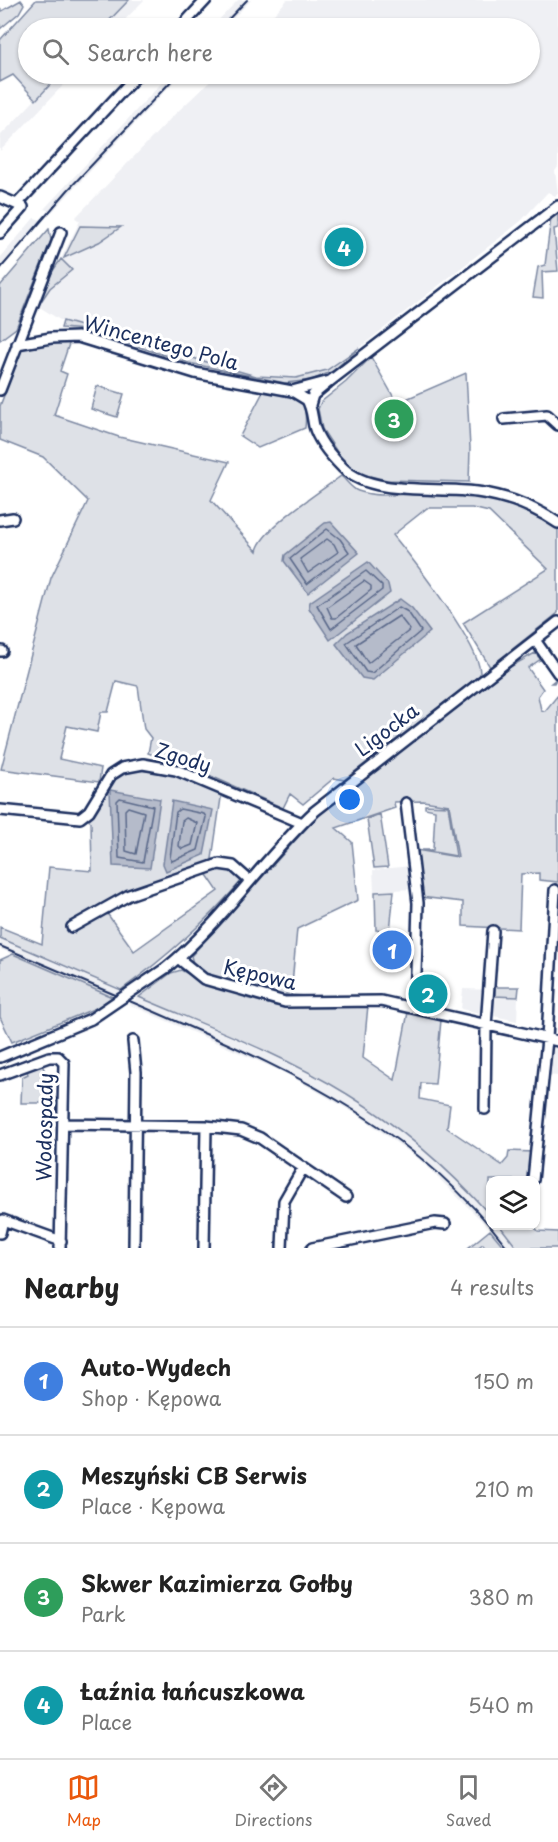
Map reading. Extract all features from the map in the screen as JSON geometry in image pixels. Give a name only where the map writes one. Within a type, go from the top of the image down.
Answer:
[{"type":"street","points":[[189,18],[206,0]]},
{"type":"street","points":[[0,233],[20,205],[129,84]]},
{"type":"street","points":[[0,196],[20,205]]},
{"type":"street","name":"Wincentego Pola","points":[[310,405],[314,395],[330,381],[558,206]]},
{"type":"street","points":[[0,390],[61,232]]},
{"type":"street","name":"Wincentego Pola","points":[[17,344],[57,337],[78,337],[195,373],[292,391],[330,381]]},
{"type":"street","points":[[292,391],[302,394],[310,405],[319,437],[338,464],[357,478],[384,486],[491,494],[518,502],[558,523]]},
{"type":"street","points":[[504,419],[548,416],[558,425]]},
{"type":"street","points":[[0,520],[13,518]]},
{"type":"street","name":"Ligocka","points":[[0,1057],[91,1018],[166,968],[212,925],[302,823],[357,776],[558,622]]},
{"type":"street","points":[[535,640],[558,673]]},
{"type":"street","name":"Zgody","points":[[0,810],[80,818],[88,810],[111,775],[122,768],[143,764],[176,770],[302,823]]},
{"type":"street","points":[[406,803],[418,903],[415,1008]]},
{"type":"street","points":[[72,927],[129,895],[219,864],[233,866],[250,881]]},
{"type":"street","points":[[533,1176],[556,931],[555,890]]},
{"type":"street","points":[[485,1109],[486,1026],[493,931]]},
{"type":"street","name":"Kępowa","points":[[178,958],[204,979],[285,1002],[381,1001],[558,1041]]},
{"type":"street","points":[[132,1041],[136,1061],[134,1248]]},
{"type":"street","name":"Wodospady","points":[[0,1075],[49,1057],[61,1060],[65,1070],[61,1244]]},
{"type":"street","points":[[63,1124],[206,1126],[251,1133],[346,1197]]},
{"type":"street","points":[[204,1248],[206,1126]]},
{"type":"street","points":[[282,1248],[284,1200],[303,1168]]},
{"type":"street","points":[[0,1233],[3,1220],[61,1244]]},
{"type":"street","points":[[312,1248],[435,1223],[445,1224]]},
{"type":"shaded area","points":[[21,0],[24,4],[19,13],[0,29],[0,9],[2,11]]},
{"type":"shaded area","points":[[36,0],[129,0],[112,18],[20,18]]},
{"type":"shaded area","points":[[129,0],[144,0],[127,18],[112,18]]},
{"type":"shaded area","points":[[238,0],[251,0],[234,18],[221,18]]},
{"type":"shaded area","points":[[287,0],[558,0],[558,167],[555,171],[558,193],[555,196],[548,192],[521,221],[359,348],[327,370],[296,378],[256,376],[60,320],[38,306],[50,288],[71,270],[61,259],[80,221],[75,218],[174,115],[207,84],[540,84],[540,18],[270,18]]},
{"type":"shaded area","points":[[18,20],[18,80],[13,75],[0,82],[0,40]]},
{"type":"shaded area","points":[[21,84],[51,84],[36,100]]},
{"type":"shaded area","points":[[50,84],[64,84],[0,151],[0,136]]},
{"type":"shaded area","points":[[161,84],[172,84],[52,212],[44,209]]},
{"type":"shaded area","points":[[558,211],[558,228],[554,229],[558,271],[542,272],[543,298],[533,297],[538,267],[545,265],[551,218]]},
{"type":"shaded area","points":[[34,218],[42,220],[0,270],[0,258]]},
{"type":"shaded area","points":[[80,226],[121,227],[99,242],[64,258]]},
{"type":"shaded area","points":[[49,229],[51,240],[16,328],[0,340],[0,286]]},
{"type":"shaded area","points":[[61,259],[72,270],[50,288],[38,306],[52,272]]},
{"type":"shaded area","points":[[63,321],[256,376],[296,378],[327,370],[359,348],[333,371],[312,380],[285,383],[189,363],[86,330],[61,328]]},
{"type":"shaded area","points":[[70,341],[60,371],[67,374],[54,415],[119,437],[229,462],[211,500],[257,551],[261,542],[280,521],[341,476],[356,490],[364,493],[451,495],[489,499],[525,509],[558,528],[558,613],[490,667],[463,623],[548,569],[489,512],[472,508],[427,508],[393,535],[459,625],[478,662],[480,675],[344,780],[334,778],[303,804],[290,794],[283,808],[204,773],[148,753],[151,738],[144,729],[138,686],[116,681],[108,712],[101,712],[97,732],[67,726],[59,759],[101,768],[99,782],[1,769],[51,578],[88,501],[43,457],[0,440],[0,406],[22,348]]},
{"type":"shaded area","points":[[371,357],[397,403],[466,373],[470,448],[469,482],[387,480],[361,474],[343,461],[322,429],[318,409],[321,402],[346,382]]},
{"type":"shaded area","points":[[97,386],[124,394],[117,417],[91,409]]},
{"type":"shaded area","points":[[263,392],[283,393],[297,397],[304,408],[305,428],[258,448],[240,436]]},
{"type":"shaded area","points":[[535,653],[541,659],[528,668],[543,689],[538,696],[541,710],[545,711],[558,695],[558,882],[539,880],[539,873],[521,874],[519,929],[463,926],[463,902],[420,897],[416,850],[458,857],[449,805],[423,801],[394,802],[395,808],[336,828],[352,842],[358,900],[297,929],[291,995],[323,997],[295,998],[286,994],[283,997],[214,978],[194,967],[191,956],[320,813],[510,667]]},
{"type":"shaded area","points":[[127,769],[177,774],[221,793],[212,859],[217,860],[159,879],[101,905],[134,951],[218,891],[205,872],[230,867],[243,879],[185,938],[121,990],[0,938],[0,927],[42,944],[49,867],[92,871],[91,822],[86,818],[111,779]]},
{"type":"shaded area","points":[[425,805],[448,806],[456,856],[422,850],[433,850],[435,810],[425,808]]},
{"type":"shaded area","points":[[380,814],[388,867],[374,868],[367,819]]},
{"type":"shaded area","points":[[410,866],[413,889],[374,891],[373,870]]},
{"type":"shaded area","points":[[394,891],[390,931],[376,930],[375,892]]},
{"type":"shaded area","points":[[0,938],[121,990],[112,997],[0,949]]},
{"type":"shaded area","points":[[13,954],[112,997],[96,1008],[12,1042],[0,1017],[0,960]]},
{"type":"shaded area","points":[[181,970],[198,979],[244,995],[246,998],[276,1006],[368,1005],[363,1058],[395,1080],[408,1012],[441,1020],[435,1084],[421,1083],[420,1099],[450,1105],[447,1128],[502,1165],[508,1158],[509,1151],[533,1152],[531,1176],[486,1176],[486,1211],[423,1149],[386,1120],[347,1094],[297,1066],[139,997],[171,973]]},
{"type":"shaded area","points":[[495,987],[519,987],[518,997],[495,996]]},
{"type":"shaded area","points":[[463,989],[495,990],[495,996],[518,997],[517,1021],[461,1009]]},
{"type":"shaded area","points":[[139,997],[288,1062],[349,1095],[411,1139],[442,1165],[486,1211],[486,1225],[420,1160],[358,1115],[285,1073],[128,1004]]},
{"type":"shaded area","points":[[550,1044],[558,1046],[558,1076],[547,1075]]},
{"type":"shaded area","points":[[41,1063],[46,1073],[45,1103],[21,1103],[22,1077],[28,1074],[26,1068]]},
{"type":"shaded area","points":[[490,1230],[503,1230],[517,1248],[505,1248]]},
{"type":"shaded area","points":[[490,1230],[505,1248],[486,1248],[483,1244],[477,1248],[468,1248]]},
{"type":"shaded area","points":[[503,1230],[558,1232],[558,1248],[517,1248]]},
{"type":"water","points":[[331,522],[359,553],[308,593],[284,561],[285,555],[325,523]]},
{"type":"water","points":[[368,562],[388,584],[390,593],[330,640],[309,608],[310,602]]},
{"type":"water","points":[[400,599],[412,608],[430,632],[373,680],[362,678],[336,644],[347,633]]},
{"type":"water","points":[[110,790],[160,799],[150,868],[113,866]]},
{"type":"water","points":[[172,801],[213,810],[204,855],[166,871],[163,864]]},
{"type":"railway","points":[[230,18],[247,0]]},
{"type":"railway","points":[[0,269],[68,190],[169,84]]},
{"type":"railway","points":[[0,946],[219,1040],[312,1085],[397,1139],[436,1171],[473,1207],[508,1248]]},
{"type":"place","name":"Łaźnia łańcuszkowa","points":[[344,247]]},
{"type":"place","name":"Skwer Kazimierza Gołby","points":[[394,419]]},
{"type":"place","name":"Auto-Wydech","points":[[392,950]]},
{"type":"place","name":"Meszyński CB Serwis","points":[[428,994]]}]
